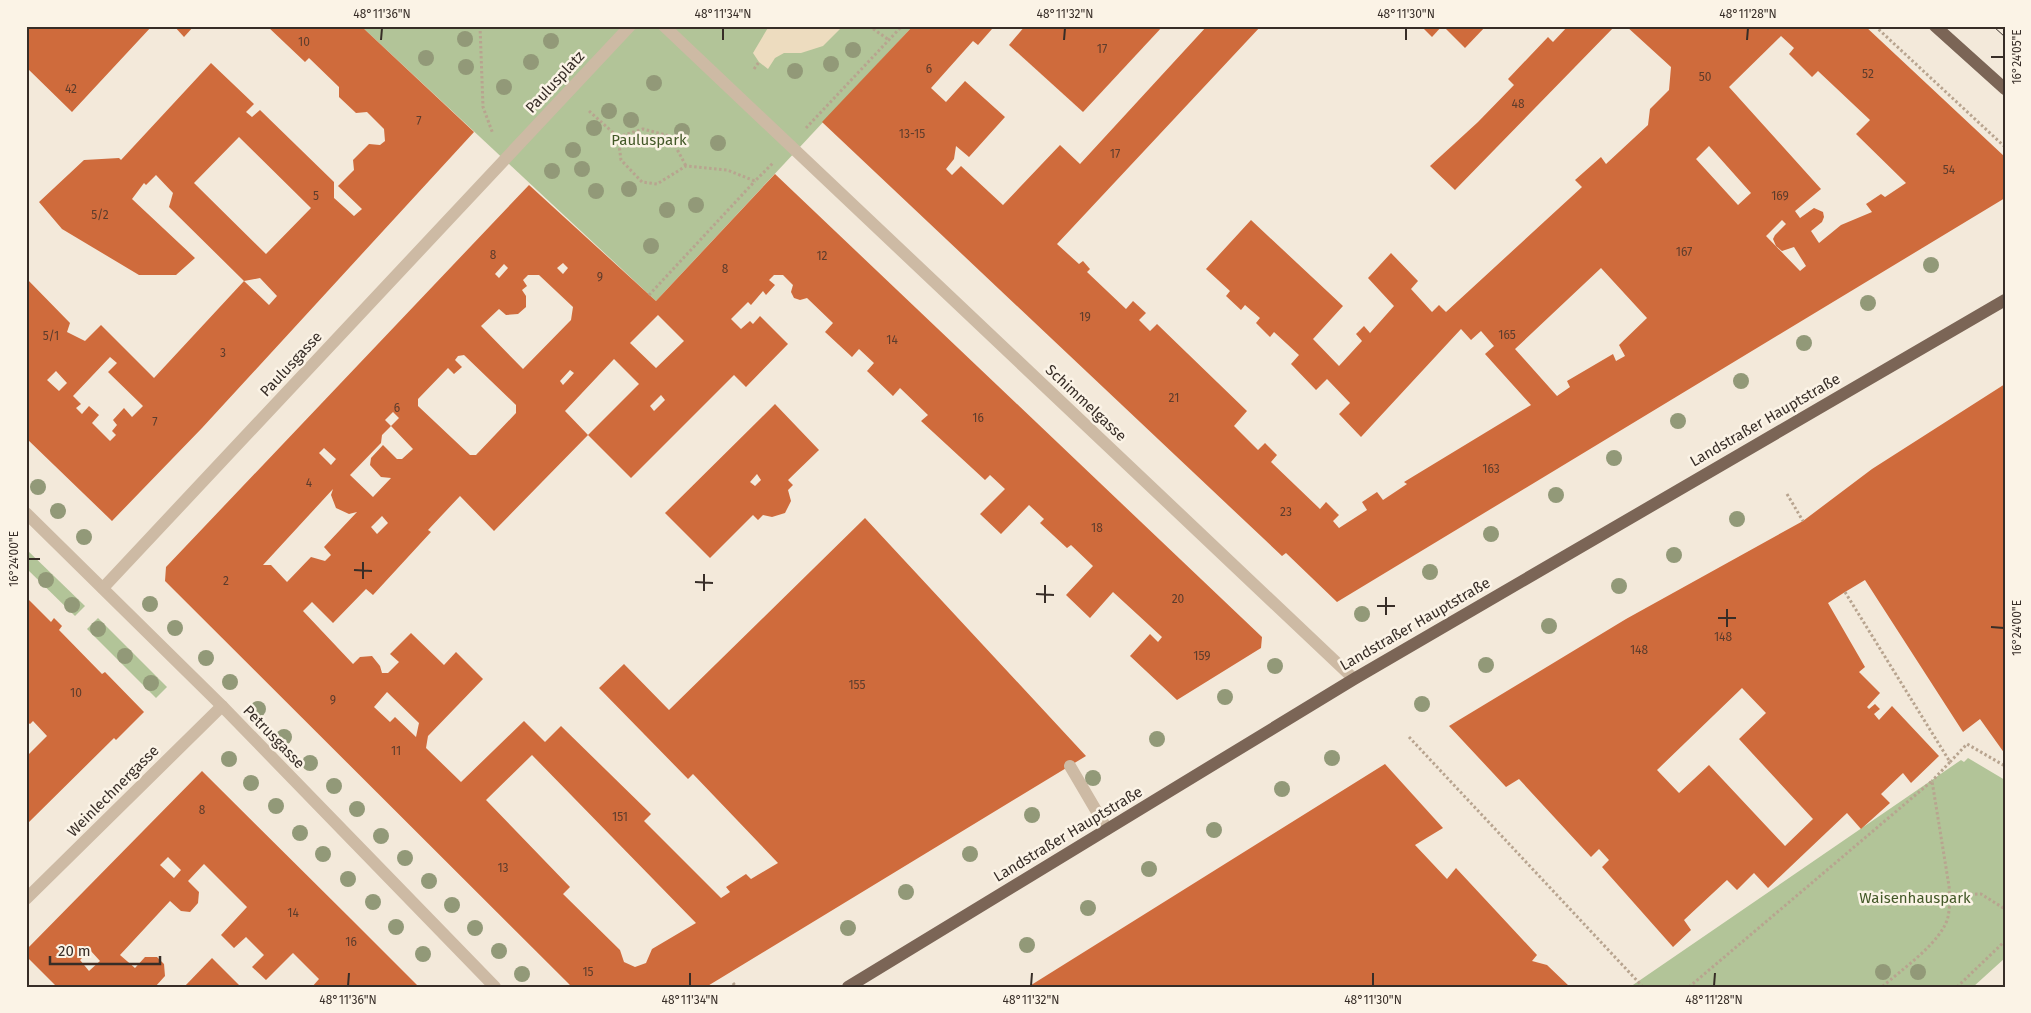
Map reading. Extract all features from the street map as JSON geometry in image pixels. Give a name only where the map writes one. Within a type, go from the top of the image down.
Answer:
[{"type":"main road","points":[[1935,26],[2005,90]]},
{"type":"main road","name":"Landstraßer Hauptstraße","points":[[848,987],[1354,679],[2005,300]]},
{"type":"street","name":"Paulusplatz","points":[[504,161],[630,26]]},
{"type":"street","name":"Schimmelgasse","points":[[664,26],[1354,679]]},
{"type":"street","name":"Paulusgasse","points":[[102,588],[504,161]]},
{"type":"street","name":"Petrusgasse","points":[[26,513],[222,706],[495,987]]},
{"type":"street","name":"Weinlechnergasse","points":[[26,899],[222,706]]},
{"type":"street","points":[[1070,766],[1107,829]]},
{"type":"path","points":[[480,26],[482,107],[504,161]]},
{"type":"path","points":[[869,26],[889,40]]},
{"type":"path","points":[[1874,26],[2005,147]]},
{"type":"path","points":[[754,69],[759,62]]},
{"type":"path","points":[[618,137],[643,129],[670,136],[686,166]]},
{"type":"path","points":[[649,295],[755,181]]},
{"type":"path","points":[[1787,494],[1803,521]]},
{"type":"path","points":[[1845,592],[1950,762]]},
{"type":"path","points":[[1409,737],[1644,987]]},
{"type":"path","points":[[1689,987],[1932,781],[1967,744],[2005,766]]},
{"type":"path","points":[[1882,987],[1940,932],[1948,919],[1950,895],[1932,781]]},
{"type":"path","points":[[1950,895],[1981,894],[2005,908]]},
{"type":"path","points":[[1957,987],[2005,942]]},
{"type":"green space","name":"Pauluspark","points":[[361,26],[913,26],[656,301]]},
{"type":"green space","points":[[26,549],[85,606],[75,616],[26,568]]},
{"type":"green space","points":[[98,618],[167,687],[156,698],[87,629]]},
{"type":"green space","name":"Waisenhauspark","points":[[1968,758],[2005,780],[2005,958],[1973,987],[1630,987],[1961,760],[1964,762]]},
{"type":"shaded area","points":[[769,26],[843,26],[823,46],[801,53],[784,53],[775,58],[768,69],[759,62],[753,53]]},
{"type":"building","points":[[26,26],[85,26],[86,28],[88,26],[152,26],[72,112],[26,67]]},
{"type":"building","points":[[174,26],[194,26],[184,37]]},
{"type":"building","points":[[267,26],[361,26],[474,132],[202,428],[112,521],[26,438],[26,278],[70,323],[67,332],[85,341],[101,325],[154,378],[244,281],[169,207],[173,193],[156,175],[146,185],[144,183],[132,199],[195,258],[176,275],[139,275],[62,229],[39,202],[84,160],[119,158],[121,160],[211,63],[254,104],[246,112],[252,117],[260,110],[334,182],[334,198],[354,216],[362,209],[338,186],[354,170],[353,160],[369,144],[380,145],[385,141],[384,129],[367,112],[356,113],[339,97],[339,87],[309,58],[305,62]],"holes":[[[239,137],[311,208],[266,254],[194,183]],[[260,278],[277,296],[269,305],[244,281]],[[110,357],[117,363],[108,372],[143,406],[132,417],[124,408],[113,420],[117,425],[112,431],[116,435],[110,441],[92,423],[99,415],[89,406],[82,414],[76,408],[81,404],[73,396]],[[56,371],[67,383],[59,391],[47,380]]]},
{"type":"building","points":[[913,26],[989,26],[992,29],[978,45],[973,41],[931,88],[946,102],[965,81],[1005,117],[969,157],[956,146],[954,159],[946,169],[952,175],[961,166],[1003,205],[1060,145],[1080,164],[1207,26],[1261,26],[1057,244],[1079,264],[1083,261],[1090,269],[1087,272],[1126,309],[1133,301],[1146,313],[1139,320],[1150,331],[1157,324],[1247,411],[1234,426],[1258,450],[1265,443],[1277,455],[1271,462],[1320,509],[1326,502],[1339,515],[1333,521],[1339,528],[1367,510],[1362,502],[1377,492],[1383,500],[1407,484],[1404,482],[1531,405],[1485,354],[1494,346],[1481,331],[1471,340],[1461,329],[1361,437],[1339,414],[1350,403],[1327,379],[1316,390],[1291,364],[1299,355],[1274,332],[1270,337],[1256,323],[1260,318],[1245,305],[1241,310],[1226,296],[1230,291],[1206,269],[1251,220],[1343,306],[1313,339],[1339,366],[1362,341],[1356,334],[1364,326],[1370,333],[1394,306],[1368,278],[1391,253],[1418,281],[1411,289],[1432,312],[1439,305],[1446,312],[1582,187],[1575,180],[1601,157],[1606,164],[1648,125],[1650,109],[1669,90],[1671,67],[1626,26],[1865,26],[2005,157],[2005,198],[1337,602],[1286,553],[1282,556],[822,122]],"holes":[[[1781,36],[1794,48],[1789,54],[1812,77],[1818,71],[1870,120],[1856,134],[1906,183],[1885,197],[1881,194],[1866,204],[1872,212],[1841,225],[1819,243],[1811,231],[1822,222],[1823,212],[1814,208],[1800,218],[1795,211],[1821,189],[1729,87]],[[1709,146],[1751,193],[1738,205],[1696,159]],[[1782,220],[1786,224],[1773,239],[1776,246],[1782,251],[1794,247],[1806,266],[1800,271],[1766,236]],[[1601,268],[1647,318],[1619,345],[1625,356],[1616,361],[1613,354],[1567,381],[1570,387],[1557,396],[1515,349]]]},
{"type":"building","points":[[1025,26],[1163,26],[1083,112],[1009,45]]},
{"type":"building","points":[[1421,26],[1442,26],[1432,37]]},
{"type":"building","points":[[1443,26],[1486,26],[1465,48]]},
{"type":"building","points":[[1568,26],[1615,26],[1455,190],[1430,166],[1478,122],[1514,85],[1508,79],[1548,37],[1553,42]]},
{"type":"building","points":[[775,174],[1262,637],[1261,648],[1177,700],[1130,656],[1150,634],[1158,642],[1162,637],[1113,592],[1090,618],[1066,595],[1093,566],[1071,545],[1067,548],[1040,523],[1044,519],[1029,505],[1001,534],[980,514],[1005,489],[990,475],[985,480],[921,421],[928,415],[900,388],[893,396],[867,371],[874,363],[859,349],[852,357],[825,332],[833,323],[807,298],[800,300],[794,298],[791,292],[793,285],[783,275],[774,275],[769,280],[775,285],[766,295],[763,291],[751,305],[748,302],[731,319],[741,329],[750,321],[753,324],[760,316],[788,344],[746,387],[734,375],[631,478],[588,435],[494,531],[460,496],[428,530],[431,532],[373,595],[366,589],[333,623],[312,602],[303,611],[353,664],[360,657],[372,656],[380,666],[382,673],[388,673],[399,662],[390,654],[411,633],[444,665],[456,652],[483,679],[428,736],[426,748],[461,782],[524,721],[545,742],[561,726],[651,814],[644,821],[721,898],[730,892],[726,887],[746,874],[751,879],[778,863],[693,774],[688,779],[599,688],[624,664],[669,710],[865,518],[1086,756],[706,987],[572,987],[165,581],[166,567],[529,185],[656,301]],"holes":[[[563,263],[568,268],[563,274],[557,268]],[[504,264],[508,268],[499,278],[495,274]],[[528,275],[539,275],[573,307],[571,320],[523,369],[481,326],[499,309],[506,315],[518,314],[526,307],[526,296],[522,290],[527,286],[523,280]],[[658,315],[684,341],[656,368],[630,343]],[[464,355],[516,405],[516,413],[476,455],[470,455],[418,406],[418,399],[448,368],[454,374],[462,367],[455,360],[458,356]],[[614,359],[639,384],[588,435],[565,411]],[[570,370],[574,373],[563,385],[560,381]],[[661,395],[665,400],[654,411],[650,406]],[[393,412],[399,418],[391,426],[385,420]],[[391,426],[413,449],[402,459],[397,459],[383,445],[371,458],[370,465],[381,477],[391,478],[373,497],[350,475],[381,443],[382,435]],[[324,448],[336,459],[331,465],[319,453]],[[333,489],[331,495],[336,508],[349,514],[357,512],[324,547],[331,555],[325,561],[311,557],[287,582],[271,565],[263,565]],[[382,516],[388,523],[377,534],[371,527]],[[387,692],[419,723],[416,737],[395,717],[390,722],[374,707]],[[532,755],[696,923],[652,949],[646,963],[635,967],[624,962],[620,950],[563,894],[570,887],[486,800]]]},
{"type":"building","points":[[2005,384],[2005,754],[1980,719],[1963,732],[1865,580],[1828,603],[1865,667],[1859,672],[1880,693],[1867,707],[1869,709],[1875,704],[1880,709],[1874,714],[1879,720],[1892,706],[1939,756],[1911,783],[1903,773],[1881,794],[1890,803],[1861,829],[1847,813],[1768,888],[1754,873],[1737,890],[1727,880],[1684,920],[1691,930],[1673,947],[1602,867],[1609,860],[1599,849],[1591,857],[1519,779],[1506,787],[1449,726],[1626,619],[1803,521],[1872,469]],"holes":[[[1742,688],[1766,713],[1739,739],[1813,819],[1785,846],[1709,765],[1679,793],[1657,770]]]},
{"type":"building","points":[[775,404],[819,450],[788,480],[793,485],[788,490],[791,501],[785,513],[772,517],[763,515],[758,520],[753,515],[710,558],[665,513]],"holes":[[[757,474],[761,480],[755,486],[750,482]]]},
{"type":"building","points":[[26,597],[51,622],[54,618],[62,626],[59,630],[102,674],[105,672],[144,712],[116,740],[114,738],[26,825],[26,752],[29,754],[47,736],[33,721],[30,724],[26,721]]},
{"type":"building","points":[[1385,764],[1443,828],[1415,845],[1447,879],[1456,868],[1537,955],[1532,961],[1547,965],[1570,987],[1028,987]]},
{"type":"building","points":[[202,771],[419,987],[312,987],[319,979],[293,953],[266,980],[252,967],[264,955],[246,937],[234,948],[221,935],[247,907],[204,864],[188,881],[199,892],[198,903],[190,912],[181,911],[170,901],[120,955],[135,968],[145,957],[157,957],[164,964],[165,976],[155,987],[57,987],[26,956],[26,950]],"holes":[[[168,857],[181,870],[174,878],[160,865]],[[90,950],[100,961],[89,971],[80,960]]]},
{"type":"building","points":[[212,958],[239,985],[237,987],[184,987]]},
{"type":"tram line","points":[[1993,26],[2005,37]]}]
